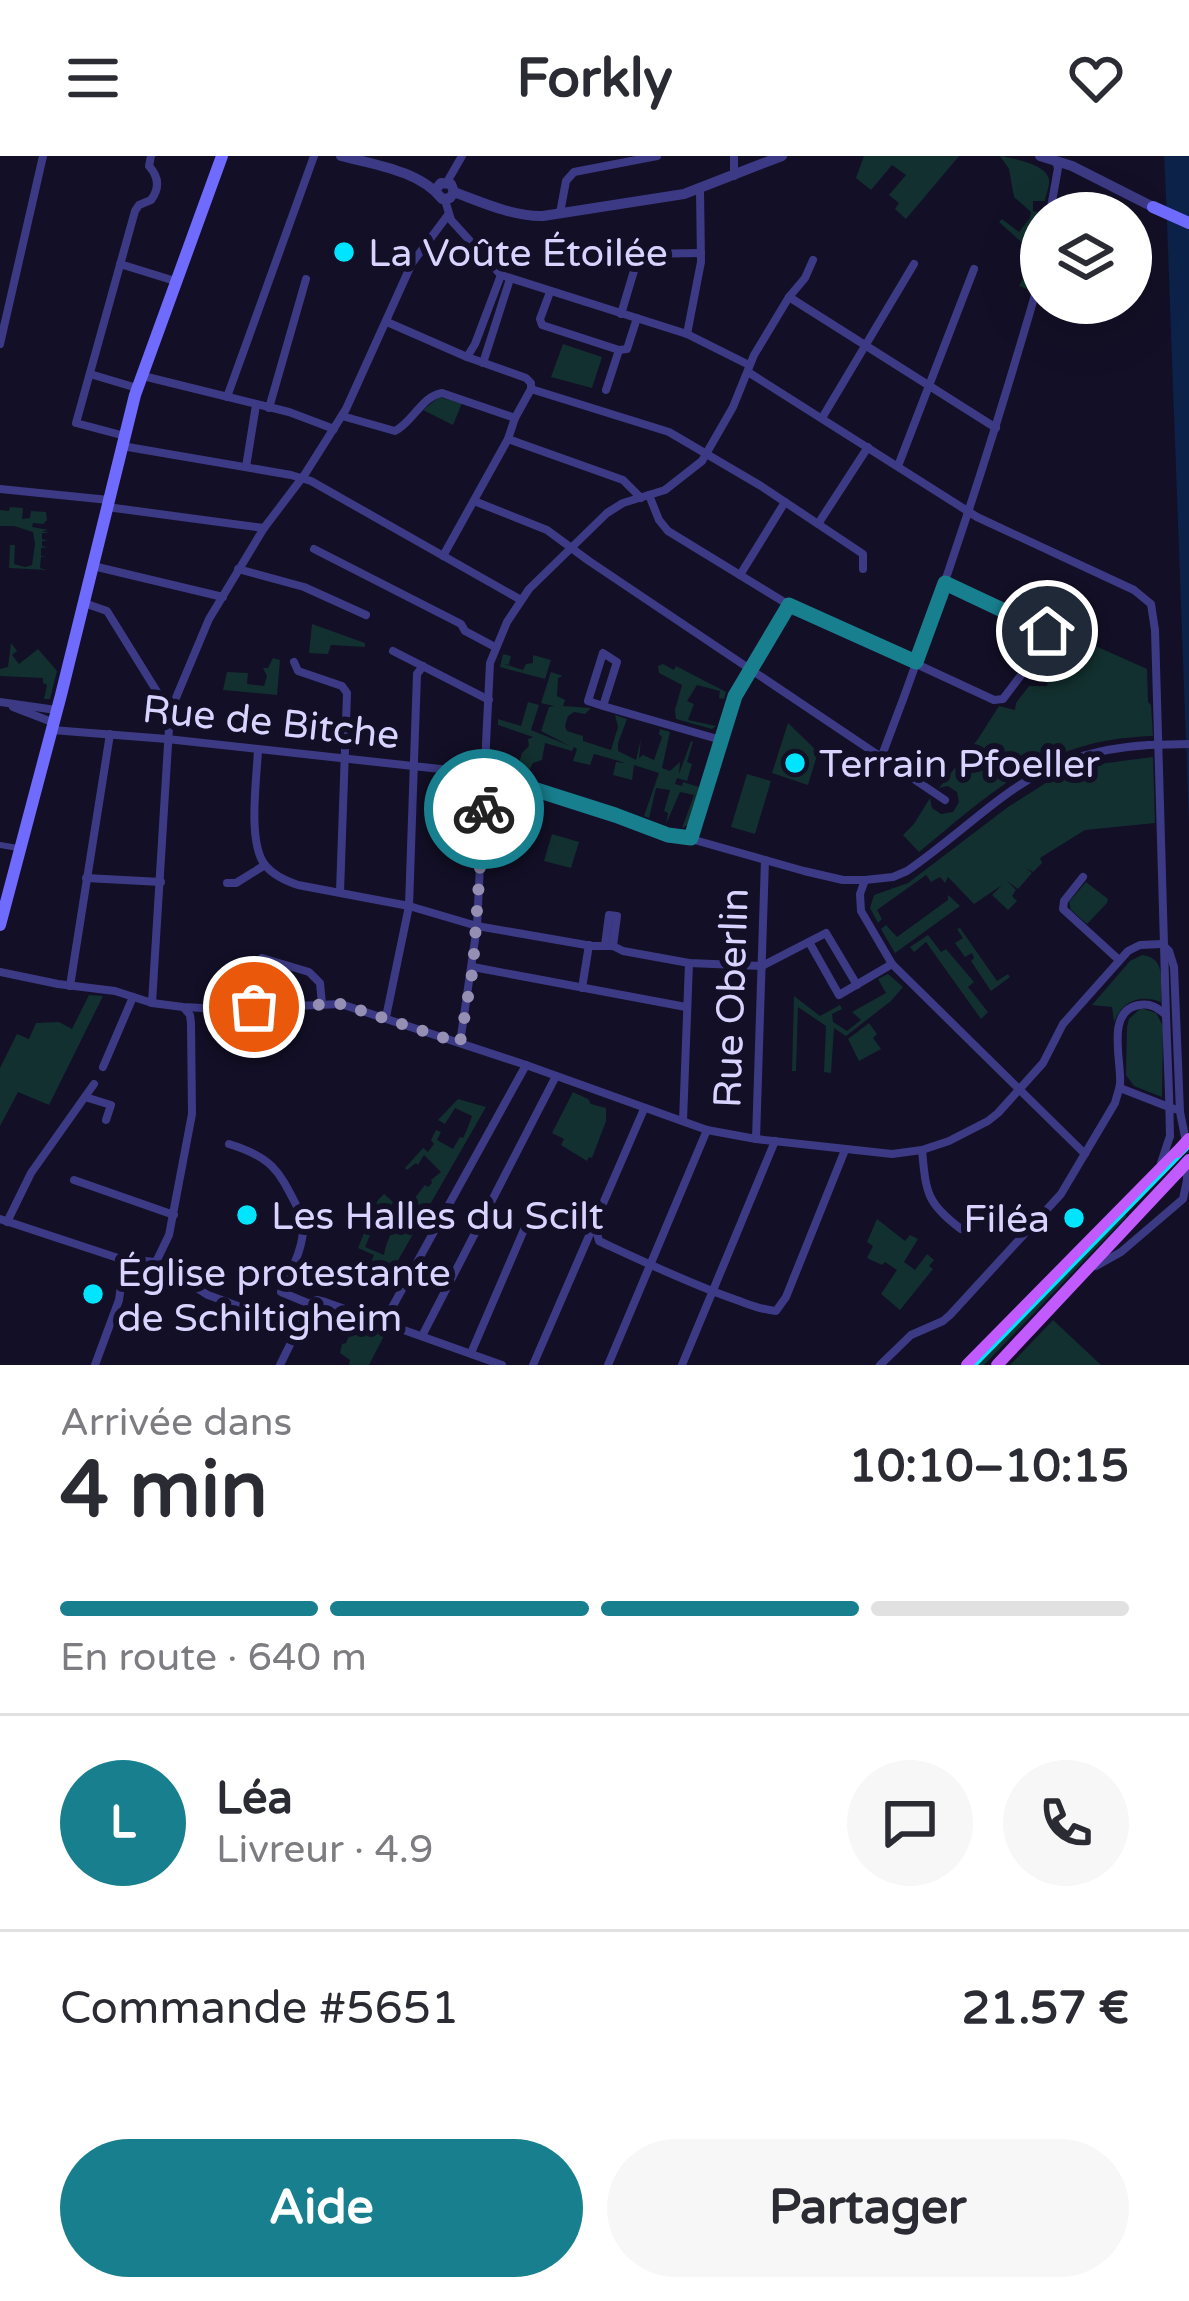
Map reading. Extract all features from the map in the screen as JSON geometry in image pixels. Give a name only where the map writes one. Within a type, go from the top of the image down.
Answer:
[{"type":"main road","points":[[0,925],[140,381],[222,156]]},
{"type":"main road","points":[[1153,207],[1189,223]]},
{"type":"main road","points":[[997,1365],[1178,1172],[1189,1139]]},
{"type":"main road","points":[[968,1365],[1159,1171],[1183,1156]]},
{"type":"street","points":[[0,344],[43,156]]},
{"type":"street","points":[[151,156],[156,191],[135,211],[76,423],[123,441],[302,478],[521,600]]},
{"type":"street","points":[[226,397],[314,156]]},
{"type":"street","points":[[341,156],[528,215],[641,202],[700,189],[782,156]]},
{"type":"street","points":[[462,156],[446,190],[448,215],[506,277],[687,334],[977,518],[1134,590],[1151,604],[1170,1136],[1159,1171]]},
{"type":"street","points":[[560,214],[566,182],[574,172],[657,156]]},
{"type":"street","points":[[734,156],[734,176]]},
{"type":"street","points":[[1040,156],[1153,207]]},
{"type":"street","points":[[1054,192],[1055,159]]},
{"type":"street","points":[[687,334],[701,254],[700,189]]},
{"type":"street","points":[[152,1003],[170,712],[209,619],[264,528],[342,416],[412,263],[448,215]]},
{"type":"street","points":[[621,314],[638,254],[701,254]]},
{"type":"street","points":[[460,1043],[477,926],[490,663],[495,647],[521,600],[607,513],[665,490],[707,454],[748,369],[813,260]]},
{"type":"street","points":[[822,418],[914,263]]},
{"type":"street","points":[[120,264],[175,281]]},
{"type":"street","points":[[898,466],[974,269]]},
{"type":"street","points":[[466,357],[506,277]]},
{"type":"street","points":[[483,363],[506,277]]},
{"type":"street","points":[[269,408],[306,279]]},
{"type":"street","points":[[550,292],[542,325],[619,350],[628,347],[637,318]]},
{"type":"street","points":[[789,297],[996,428]]},
{"type":"street","points":[[387,322],[526,378],[531,386],[669,432],[768,490],[863,554],[863,569]]},
{"type":"street","points":[[881,758],[945,583],[1026,324]]},
{"type":"street","points":[[606,390],[619,350]]},
{"type":"street","points":[[90,374],[226,397],[334,428]]},
{"type":"street","points":[[443,556],[508,439],[531,386]]},
{"type":"street","points":[[342,416],[395,431],[434,394],[442,393],[515,418]]},
{"type":"street","points":[[246,467],[256,405]]},
{"type":"street","points":[[508,439],[623,480],[645,497],[668,531],[789,605],[1000,700],[1048,634],[1045,628],[945,583]]},
{"type":"street","points":[[818,524],[868,447]]},
{"type":"street","points":[[0,489],[264,528]]},
{"type":"street","points":[[474,501],[547,530],[945,800]]},
{"type":"street","points":[[740,575],[785,502]]},
{"type":"street","points":[[314,549],[461,623],[465,631],[495,647]]},
{"type":"street","points":[[93,566],[223,597]]},
{"type":"street","points":[[238,569],[304,587],[366,615]]},
{"type":"street","points":[[84,603],[107,610],[170,712]]},
{"type":"street","points":[[691,838],[735,696],[789,605]]},
{"type":"street","points":[[393,651],[489,700]]},
{"type":"street","points":[[603,706],[617,662],[603,653],[588,701],[603,706],[721,740]]},
{"type":"street","points":[[294,662],[298,671],[342,686],[347,693],[340,892]]},
{"type":"street","points":[[386,1017],[409,906],[417,674],[423,667]]},
{"type":"street","points":[[53,721],[0,702],[53,721]]},
{"type":"street","name":"Rue de Bitche","points":[[53,721],[110,734],[486,774],[668,835],[843,880],[865,880]]},
{"type":"street","points":[[70,986],[110,734]]},
{"type":"street","points":[[1085,1154],[892,964],[859,903],[865,880],[907,871],[1015,785],[1040,771],[1081,755],[1189,744]]},
{"type":"street","points":[[258,749],[255,835],[265,865],[282,879],[477,926],[689,963],[762,966],[826,933],[856,985]]},
{"type":"street","points":[[0,845],[21,849]]},
{"type":"street","name":"Rue Oberlin","points":[[756,1139],[764,860]]},
{"type":"street","points":[[226,883],[236,884],[265,865]]},
{"type":"street","points":[[1083,877],[1063,908],[1119,960]]},
{"type":"street","points":[[86,878],[161,883]]},
{"type":"street","points":[[809,942],[839,995],[892,964]]},
{"type":"street","points":[[0,972],[182,1007],[341,1004],[707,1130],[892,1154],[922,1150],[988,1121],[1043,1063],[1063,1024],[1119,960],[1140,945],[1162,944],[1174,967],[1180,1112],[1186,1128],[1183,1199],[1121,1252],[1088,1270]]},
{"type":"street","points":[[582,988],[589,945]]},
{"type":"street","points":[[262,958],[309,972],[320,983],[322,1004]]},
{"type":"street","points":[[683,1121],[689,963]]},
{"type":"street","points":[[473,968],[686,1007]]},
{"type":"street","points":[[103,1067],[133,997]]},
{"type":"street","points":[[880,1365],[904,1340],[950,1315],[1061,1194],[1115,1103],[1120,1088],[1121,1017],[1142,1004],[1166,1015]]},
{"type":"street","points":[[156,1262],[174,1214],[192,1114],[191,1023],[182,1007]]},
{"type":"street","points":[[384,1322],[526,1065]]},
{"type":"street","points":[[422,1336],[556,1076]]},
{"type":"street","points":[[94,1084],[31,1173],[4,1221],[118,1258],[124,1264]]},
{"type":"street","points":[[1120,1088],[1180,1112]]},
{"type":"street","points":[[86,1097],[111,1105],[106,1120]]},
{"type":"street","points":[[533,1365],[644,1109]]},
{"type":"street","points":[[608,1365],[707,1130]]},
{"type":"street","points":[[682,1365],[775,1141]]},
{"type":"street","points":[[229,1144],[273,1165],[303,1219],[302,1238],[281,1292],[310,1304]]},
{"type":"street","points":[[595,1226],[599,1241],[713,1292],[776,1311],[786,1297],[845,1150]]},
{"type":"street","points":[[922,1150],[926,1188],[938,1211],[961,1229]]},
{"type":"street","points":[[74,1180],[174,1214]]},
{"type":"street","points":[[471,1353],[535,1204],[595,1226]]},
{"type":"street","points":[[124,1264],[156,1262],[208,1295],[298,1333]]},
{"type":"street","points":[[95,1365],[119,1300],[124,1264]]},
{"type":"street","points":[[280,1365],[310,1304],[318,1300],[502,1365]]},
{"type":"green space","points":[[864,156],[959,156],[906,219],[889,195],[906,175],[892,165],[871,190],[856,178]]},
{"type":"green space","points":[[1000,156],[1035,166],[1047,174],[1047,192],[1020,192],[1020,202],[1014,197],[1009,169]]},
{"type":"green space","points":[[1002,219],[1019,232],[1020,241],[999,222]]},
{"type":"green space","points":[[563,344],[602,357],[592,388],[551,377]]},
{"type":"green space","points":[[439,397],[462,403],[453,425],[423,410]]},
{"type":"green space","points":[[23,508],[22,519],[30,518],[31,511],[46,512],[47,520],[32,527],[49,530],[42,531],[49,533],[42,533],[48,541],[42,541],[42,546],[48,547],[41,548],[41,556],[47,557],[41,557],[40,568],[47,570],[9,568],[10,545],[15,545],[14,564],[25,567],[32,565],[35,544],[33,532],[0,526],[0,510]]},
{"type":"green space","points":[[312,624],[365,643],[365,647],[331,645],[328,654],[309,653]]},
{"type":"green space","points":[[1062,631],[1147,669],[1153,736],[1116,739],[1053,757],[999,788],[919,852],[903,835],[930,798],[932,808],[941,814],[953,812],[959,802],[957,792],[948,786],[939,788],[999,706],[1015,710],[1029,686],[1047,686],[1048,681],[1039,675],[1065,646],[1059,635]]},
{"type":"green space","points":[[11,643],[19,664],[38,649],[57,671],[50,699],[44,699],[47,685],[43,678],[0,676],[0,669],[8,667]]},
{"type":"green space","points":[[503,654],[511,656],[511,665],[504,664],[523,670],[533,663],[533,655],[551,660],[545,679],[500,667]]},
{"type":"green space","points":[[273,658],[280,660],[277,695],[223,690],[227,672],[248,673],[247,684],[264,686],[263,668]]},
{"type":"green space","points":[[663,664],[726,692],[724,699],[719,698],[720,691],[697,685],[687,701],[694,704],[688,720],[716,726],[712,729],[676,719],[682,685],[659,673],[658,666]]},
{"type":"green space","points":[[551,672],[563,676],[558,678],[557,696],[565,700],[563,706],[591,708],[585,714],[568,716],[565,726],[583,736],[583,741],[611,750],[618,727],[615,715],[627,719],[618,751],[636,760],[641,739],[639,758],[654,760],[660,729],[670,732],[662,768],[670,771],[680,762],[679,774],[693,742],[687,781],[677,778],[675,784],[699,787],[688,825],[682,828],[694,795],[680,792],[666,824],[670,790],[656,788],[649,818],[644,816],[659,773],[634,765],[632,780],[613,775],[616,762],[626,763],[594,754],[590,765],[573,761],[574,747],[572,751],[545,743],[542,760],[533,763],[526,777],[516,773],[528,739],[533,737],[498,725],[498,719],[521,726],[528,702],[539,705],[531,730],[570,746],[541,731],[549,707],[554,706],[541,703]]},
{"type":"green space","name":"Terrain Pfoeller","points":[[788,723],[818,752],[808,785],[772,773]]},
{"type":"green space","points":[[1153,757],[1155,823],[1085,830],[1040,858],[1042,863],[1033,872],[1026,868],[1032,873],[1018,889],[1007,881],[1016,890],[1012,896],[1017,901],[1008,910],[992,895],[1002,885],[974,904],[948,877],[945,883],[940,877],[931,882],[926,875],[877,910],[882,919],[878,923],[870,908],[874,895],[908,883],[1049,781],[1099,764]]},
{"type":"green space","points":[[747,774],[771,781],[755,834],[731,827]]},
{"type":"green space","points":[[552,834],[579,842],[571,868],[544,861]]},
{"type":"green space","points":[[1086,882],[1108,899],[1087,924],[1069,902]]},
{"type":"green space","points":[[948,895],[960,906],[895,953],[881,929],[886,925],[897,937],[948,900]]},
{"type":"green space","points":[[960,928],[997,981],[1010,977],[991,991],[971,961],[972,953],[965,957],[955,943],[963,938]]},
{"type":"green space","points":[[928,935],[974,982],[968,987],[988,1012],[981,1019],[926,942],[914,952],[910,947]]},
{"type":"green space","points":[[1142,955],[1159,966],[1161,1002],[1133,1001],[1114,1022],[1112,1007],[1092,1005],[1130,961]]},
{"type":"green space","points":[[888,974],[903,987],[891,1001],[846,1036],[834,1028],[831,1073],[824,1072],[826,1026],[798,1007],[796,1071],[792,1071],[794,996],[820,1016],[840,1005],[842,1009],[832,1014],[833,1022],[847,1031],[861,1020],[852,1012],[886,993],[878,979]]},
{"type":"green space","points":[[89,995],[103,996],[49,1105],[18,1092],[0,1126],[0,1068],[17,1034],[29,1039],[36,1023],[59,1022],[72,1029]]},
{"type":"green space","points":[[1141,1008],[1156,1013],[1163,1026],[1162,1097],[1134,1086],[1126,1075],[1127,1027]]},
{"type":"green space","points":[[869,1023],[881,1049],[859,1061],[848,1039]]},
{"type":"green space","points":[[573,1092],[606,1108],[606,1121],[587,1161],[561,1145],[564,1139],[552,1133]]},
{"type":"green space","points":[[458,1099],[486,1107],[386,1275],[390,1267],[380,1261],[376,1267],[370,1265],[374,1255],[358,1248],[364,1233],[370,1235],[365,1247],[384,1255],[401,1215],[380,1206],[374,1224],[368,1224],[378,1200],[384,1194],[398,1208],[407,1201],[410,1204],[441,1172],[424,1155],[418,1165],[405,1168],[423,1148],[428,1152],[436,1130],[441,1132],[437,1140],[453,1149],[463,1138],[472,1116],[455,1108],[445,1124],[438,1120]]},
{"type":"green space","points":[[1125,1215],[984,1365],[978,1365]]},
{"type":"green space","points":[[877,1219],[905,1241],[910,1235],[918,1239],[904,1262],[915,1270],[927,1254],[934,1260],[929,1266],[933,1269],[900,1310],[881,1294],[897,1270],[867,1258],[873,1246],[867,1242]]},
{"type":"green space","points":[[356,1319],[387,1330],[369,1365],[349,1365],[350,1360],[340,1353]]},
{"type":"green space","points":[[1053,1320],[1101,1365],[1010,1365]]},
{"type":"water","points":[[1164,156],[1189,156],[1189,824],[1166,196]]},
{"type":"tram line","points":[[976,1365],[1189,1147]]},
{"type":"way so far","points":[[254,1007],[341,1004],[460,1043],[473,968],[484,809]]},
{"type":"place","name":"La Voûte Étoilée","points":[[344,252]]},
{"type":"place","name":"Terrain Pfoeller","points":[[795,763]]},
{"type":"place","name":"Les Halles du Scilt","points":[[247,1215]]},
{"type":"place","name":"Filéa","points":[[1074,1218]]},
{"type":"place","name":"Église protestante de Schiltigheim","points":[[93,1294]]},
{"type":"route","points":[[484,809],[486,774],[632,824],[691,838],[735,696],[789,605],[916,662],[945,583],[1047,631]]}]
